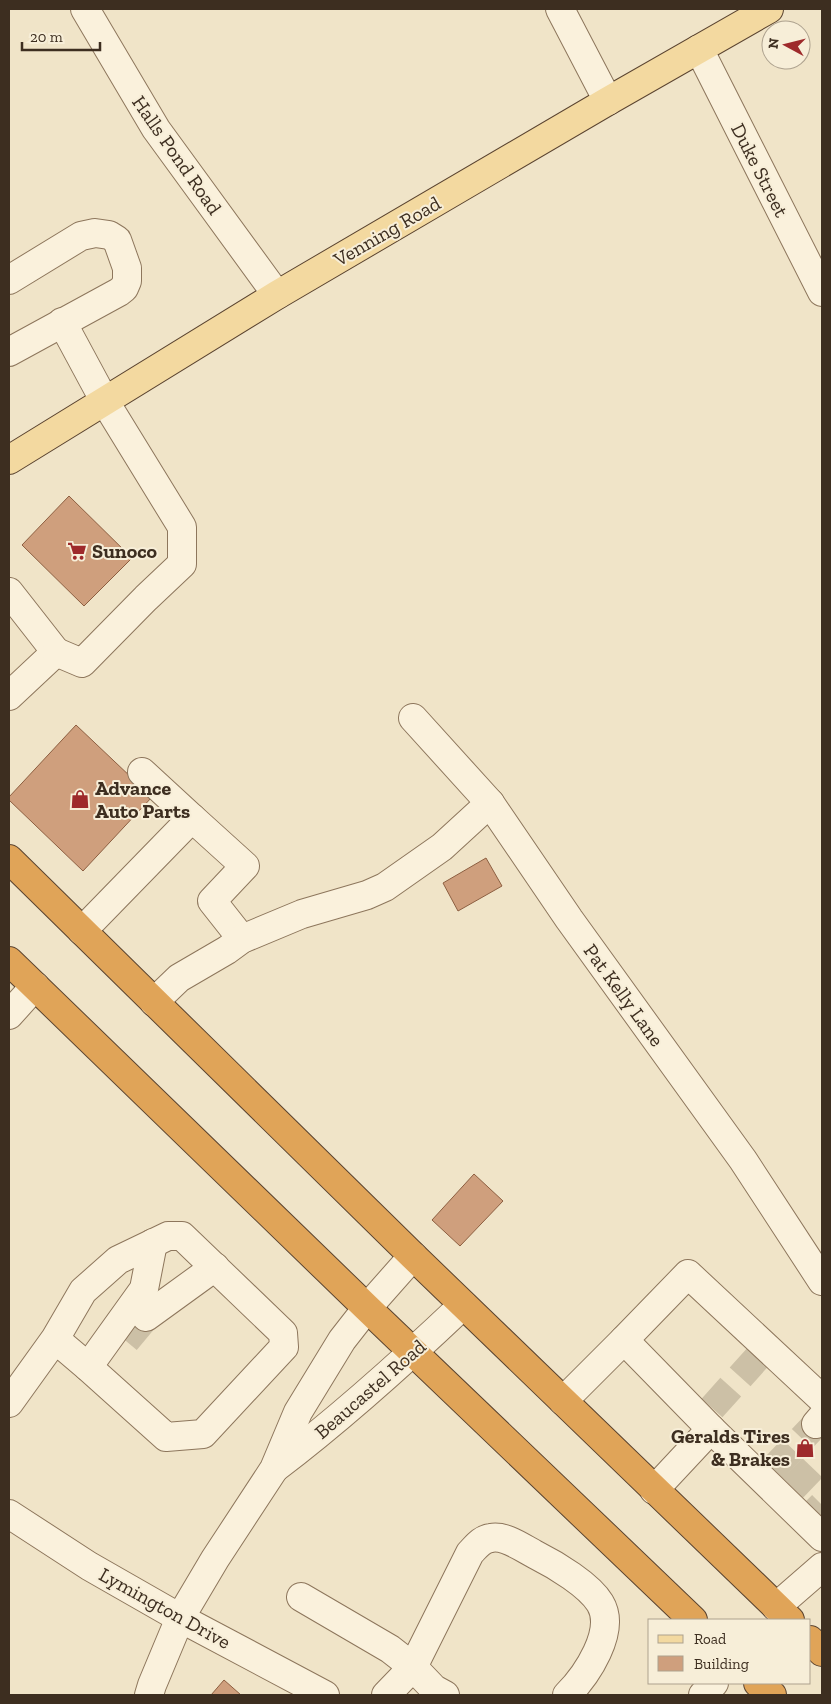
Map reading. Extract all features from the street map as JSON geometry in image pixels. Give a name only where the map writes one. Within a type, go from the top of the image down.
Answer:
[{"type":"highway","points":[[9,859],[463,1305],[783,1614]]},
{"type":"highway","points":[[9,960],[367,1308],[692,1619]]},
{"type":"highway","points":[[811,1641],[822,1652]]},
{"type":"highway","points":[[759,1684],[772,1695]]},
{"type":"main road","name":"Venning Road","points":[[9,460],[104,400],[277,296],[608,101],[769,9]]},
{"type":"street","name":"Halls Pond Road","points":[[85,9],[156,129],[277,296]]},
{"type":"street","points":[[560,9],[608,101]]},
{"type":"street","name":"Duke Street","points":[[698,49],[822,292]]},
{"type":"street","points":[[9,280],[81,236],[95,233],[109,235],[117,240],[127,268],[127,281],[124,288],[9,352]]},
{"type":"street","points":[[9,592],[56,652],[82,663],[182,564],[182,527],[104,400],[62,322]]},
{"type":"street","points":[[9,696],[56,652]]},
{"type":"street","name":"Pat Kelly Lane","points":[[413,718],[490,803],[569,919],[743,1160],[820,1271]]},
{"type":"street","points":[[142,772],[245,866],[212,901],[242,939]]},
{"type":"street","points":[[154,1002],[178,978],[227,950],[242,939],[302,914],[385,887],[442,847],[490,803]]},
{"type":"street","points":[[82,931],[192,818]]},
{"type":"street","points":[[9,1015],[35,986]]},
{"type":"street","points":[[9,1403],[55,1339],[83,1291],[118,1260],[168,1236],[182,1236],[283,1334],[284,1348],[203,1434],[166,1438],[55,1339]]},
{"type":"street","points":[[93,1371],[144,1289],[153,1243]]},
{"type":"street","name":"Beaucastel Road","points":[[149,1695],[180,1618],[215,1559],[274,1469],[298,1412],[342,1340],[367,1308],[413,1256]]},
{"type":"street","points":[[146,1317],[215,1268]]},
{"type":"street","points":[[563,1402],[688,1274],[820,1414]]},
{"type":"street","name":"Beaucastel Road","points":[[274,1469],[323,1432],[414,1352],[463,1305]]},
{"type":"street","points":[[624,1340],[703,1412],[792,1498]]},
{"type":"street","points":[[93,1371],[126,1341]]},
{"type":"street","points":[[654,1490],[703,1412]]},
{"type":"street","name":"Lymington Drive","points":[[9,1514],[90,1566],[180,1618],[325,1695]]},
{"type":"street","points":[[386,1695],[413,1667],[470,1553],[481,1541],[492,1537],[502,1538],[554,1564],[590,1592],[600,1604],[605,1623],[602,1642],[578,1684],[567,1695]]},
{"type":"street","points":[[783,1614],[822,1567]]},
{"type":"street","points":[[301,1597],[390,1649],[413,1667],[434,1689],[445,1695]]},
{"type":"street","points":[[703,1695],[713,1684]]},
{"type":"building","name":"Sunoco","points":[[69,496],[132,558],[84,606],[22,545]]},
{"type":"building","name":"Advance Auto Parts","points":[[76,725],[152,797],[83,871],[9,800],[9,797]]},
{"type":"building","points":[[486,858],[502,886],[458,911],[443,883]]},
{"type":"building","points":[[474,1174],[503,1201],[460,1246],[432,1220]]},
{"type":"building","points":[[224,1680],[241,1695],[211,1695]]},
{"type":"tunnel","points":[[126,1341],[146,1317]]},
{"type":"tunnel","points":[[712,1408],[757,1358]]},
{"type":"tunnel","points":[[773,1469],[816,1424]]},
{"type":"tunnel","points":[[793,1488],[822,1458]]},
{"type":"tunnel","points":[[816,1511],[822,1505]]},
{"type":"place","name":"Sunoco","points":[[77,551]]},
{"type":"place","name":"Advance Auto Parts","points":[[80,799]]},
{"type":"place","name":"Geralds Tires & Brakes","points":[[805,1448]]}]
